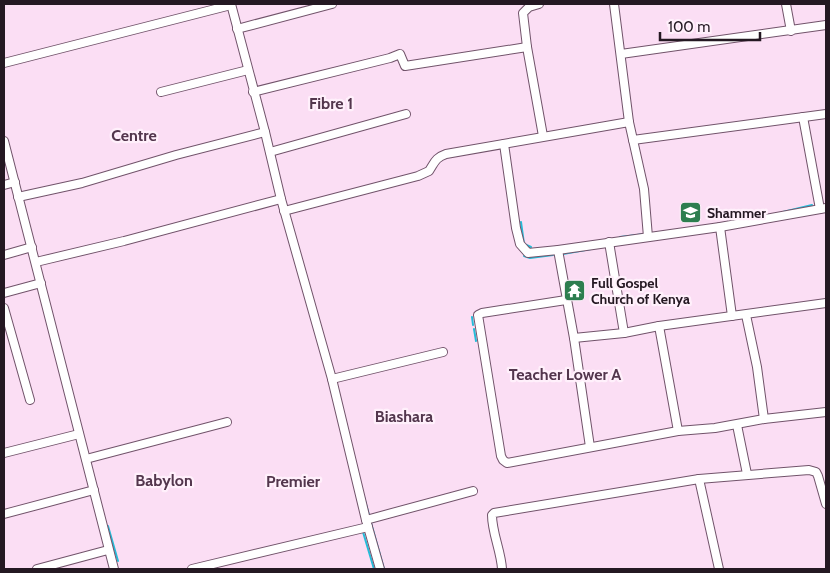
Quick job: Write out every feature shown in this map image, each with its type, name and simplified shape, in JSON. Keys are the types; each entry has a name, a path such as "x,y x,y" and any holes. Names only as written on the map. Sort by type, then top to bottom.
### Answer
{"street":[{"path":"4,63 231,4 284,211 332,379 367,524 380,569"},
{"path":"237,29 332,4"},
{"path":"539,4 528,7 523,12 527,47 543,136"},
{"path":"614,4 630,122 644,189 648,237"},
{"path":"786,4 791,31"},
{"path":"621,54 826,25"},
{"path":"254,92 400,54 405,66 527,47"},
{"path":"162,92 248,70"},
{"path":"270,152 406,114"},
{"path":"634,140 826,114"},
{"path":"504,144 516,228 520,244 528,253 720,227 823,208 803,117"},
{"path":"284,211 418,176 429,171 439,156 446,154 630,122"},
{"path":"18,197 82,183 176,154 265,132"},
{"path":"4,141 114,569"},
{"path":"4,185 15,182"},
{"path":"36,262 124,241 281,199"},
{"path":"720,227 732,316"},
{"path":"609,242 624,333"},
{"path":"4,254 32,247"},
{"path":"558,250 574,338 590,447"},
{"path":"4,293 41,283"},
{"path":"566,300 482,313 478,316 502,460 507,463 678,431 737,425 764,419 826,412"},
{"path":"574,338 624,333 659,326 826,303"},
{"path":"4,308 30,400"},
{"path":"746,315 764,419"},
{"path":"659,326 678,431"},
{"path":"332,379 443,352"},
{"path":"86,459 226,422"},
{"path":"737,425 747,474"},
{"path":"4,453 79,434"},
{"path":"502,569 501,558 491,522 494,513 699,479 747,474 813,471 818,476 826,504"},
{"path":"699,479 719,569"},
{"path":"4,514 94,490"},
{"path":"192,569 367,524 473,491"},
{"path":"38,569 108,550"}],"waterway":[{"path":"783,212 812,205"},
{"path":"521,222 524,244 531,247"},
{"path":"620,237 645,234"},
{"path":"563,259 563,254 591,249"},
{"path":"524,256 530,258 553,255"},
{"path":"472,317 473,325"},
{"path":"474,329 476,341"},
{"path":"364,497 369,515"},
{"path":"371,523 384,569"},
{"path":"108,526 118,561"},
{"path":"363,532 374,569"}],"place":[{"name":"Shammer","path":"691,213"},
{"name":"Full Gospel Church of Kenya","path":"575,291"}],"district":[{"name":"Fibre 1","path":"331,103"},
{"name":"Centre","path":"134,135"},
{"name":"Teacher Lower A","path":"565,374"},
{"name":"Biashara","path":"404,416"},
{"name":"Babylon","path":"164,480"},
{"name":"Premier","path":"293,481"}]}
